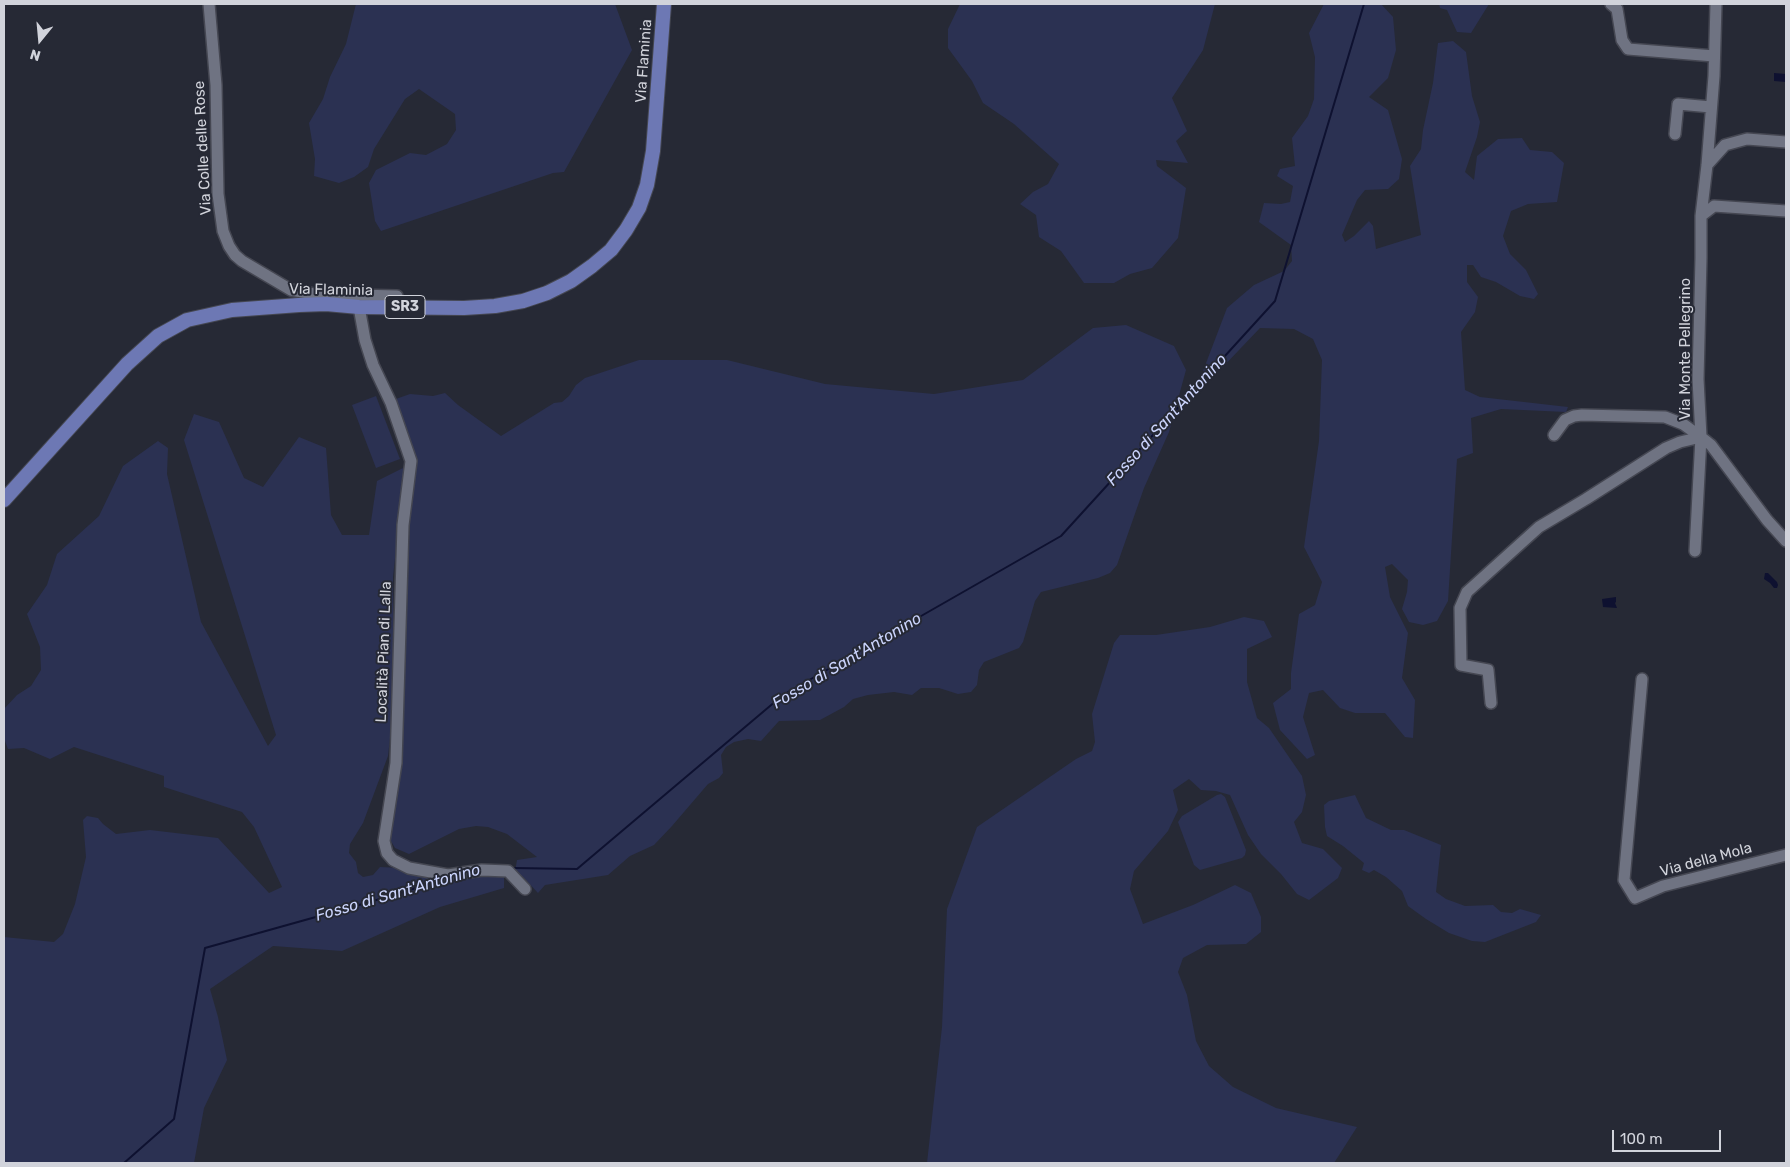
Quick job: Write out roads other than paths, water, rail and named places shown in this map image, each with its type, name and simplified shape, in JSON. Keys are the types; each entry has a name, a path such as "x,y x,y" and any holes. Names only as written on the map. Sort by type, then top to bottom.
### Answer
{"main road":[{"name":"Via Flaminia","path":"4,500 126,364 158,336 180,323 195,317 272,306 326,304 360,307 480,308 523,301 547,293 570,281 592,266 611,250 636,215 645,193 653,151 664,4"}],"street":[{"name":"Via Colle delle Rose","path":"209,4 216,85 218,194 224,236 228,246 235,255 247,264 291,290 314,294 397,296 397,306"},
{"path":"1611,4 1616,9 1622,40 1628,49 1714,56"},
{"name":"Via Monte Pellegrino","path":"1716,4 1707,164 1701,216 1698,379 1701,437 1711,445 1751,499 1786,541"},
{"path":"1675,134 1678,104 1711,107"},
{"path":"1707,164 1725,145 1747,139 1786,142"},
{"path":"1701,216 1714,206 1786,211"},
{"name":"Località Pian di Lalla","path":"360,307 364,340 372,365 391,404 411,461 403,525 396,763 384,841 387,853 393,860 409,868 448,875 482,870 508,871 525,889"},
{"path":"1554,435 1561,424 1568,418 1582,415 1665,417 1683,424 1701,437"},
{"path":"1695,551 1701,437"},
{"path":"1491,703 1488,670 1461,665 1460,608 1467,592 1539,527 1666,448 1676,443 1701,437"},
{"name":"Via della Mola","path":"1642,679 1624,880 1635,898 1663,886 1786,855"}],"waterway":[{"name":"Fosso di Sant'Antonino","path":"513,868 577,869 783,695 1061,536 1275,301 1364,4"},
{"name":"Fosso di Sant'Antonino","path":"124,1163 174,1119 205,948 398,894 442,879"}]}
